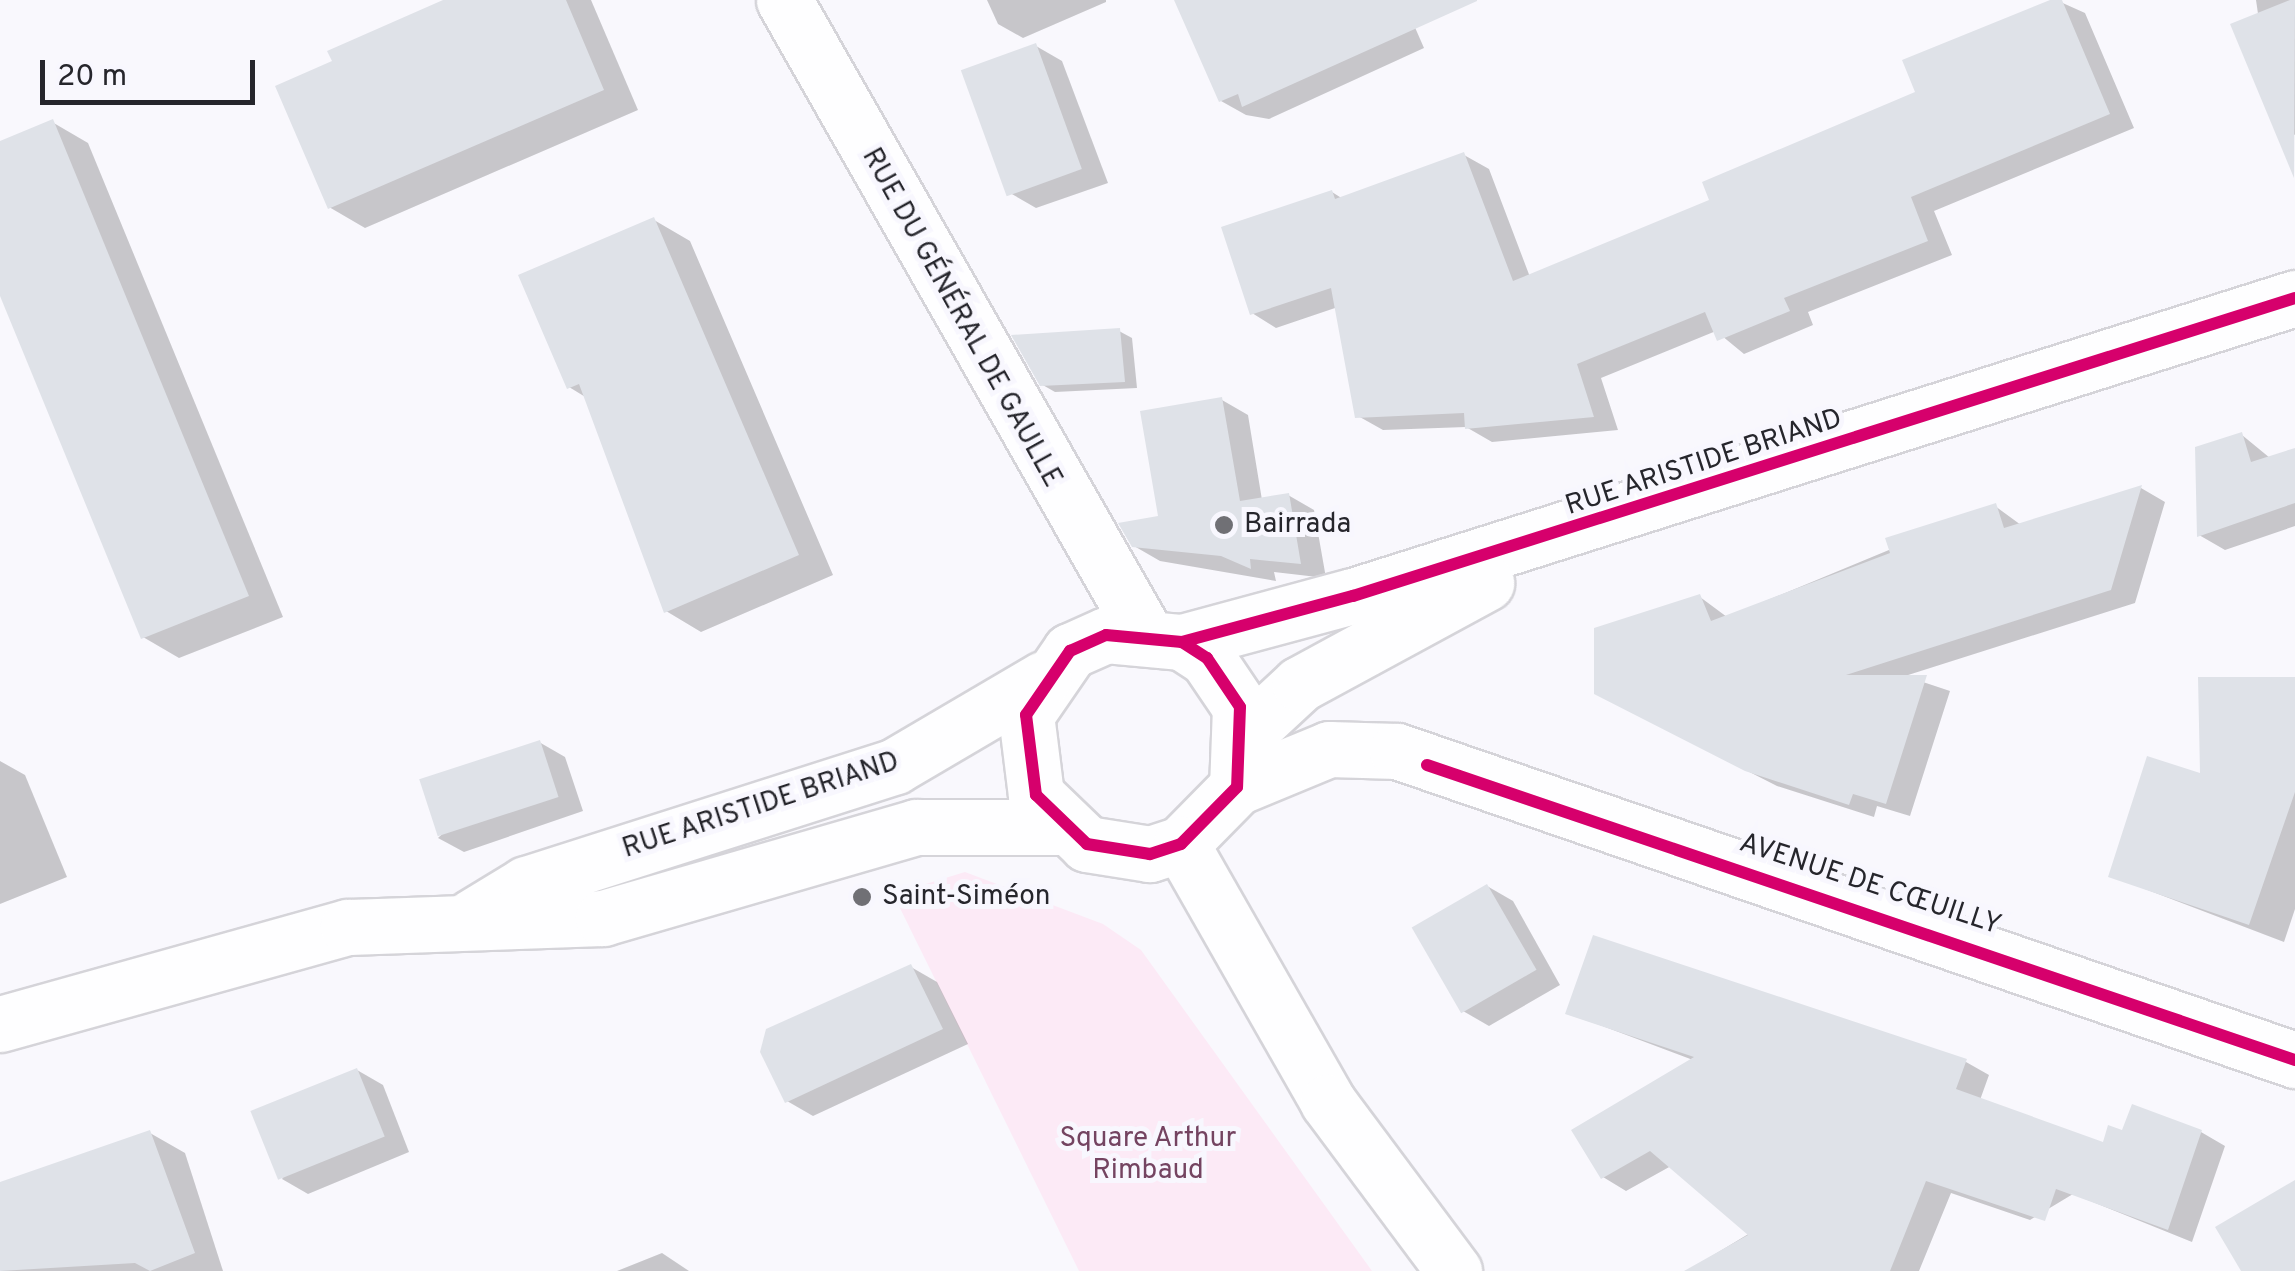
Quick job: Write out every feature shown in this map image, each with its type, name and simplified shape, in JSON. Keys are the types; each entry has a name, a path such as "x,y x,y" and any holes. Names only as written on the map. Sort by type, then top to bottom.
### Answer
{"street":[{"name":"RUE DU GÉNÉRAL DE GAULLE","path":"784,0 1163,637"},
{"name":"RUE ARISTIDE BRIAND","path":"1163,637 1609,522 2295,298"},
{"name":"RUE ARISTIDE BRIAND","path":"1241,761 1300,684 1609,522"},
{"path":"1163,637 1226,681 1241,761 1180,844 1118,854 1060,827 1036,794 1024,756 1026,715 1043,679 1070,651 1163,637"},
{"name":"RUE ARISTIDE BRIAND","path":"472,917 526,884 895,766 1043,679"},
{"name":"AVENUE DE CŒUILLY","path":"1241,761 1329,749 1397,751 2295,1060"},
{"name":"RUE ARISTIDE BRIAND","path":"0,1024 290,939 472,917 545,924 654,909 916,828 1060,827"},
{"path":"1180,844 1328,1102 1454,1271"}],"green space":[{"name":"Square Arthur Rimbaud","path":"965,872 1103,924 1141,950 1372,1271 1079,1271 893,894"}],"building":[{"path":"443,0 566,0 604,90 328,209 275,86 332,61 327,51"},
{"path":"1174,0 1477,1 1242,107 1238,94 1219,102"},
{"path":"2050,0 2062,0 2110,114 1911,197 1928,241 1784,298 1790,311 1717,341 1705,312 1577,364 1594,417 1465,429 1464,413 1355,418 1331,288 1250,315 1221,227 1332,190 1335,199 1464,152 1513,281 1709,200 1702,182 1915,92 1902,60"},
{"path":"2295,0 2294,178 2230,24"},
{"path":"1036,43 1082,169 1007,196 961,70"},
{"path":"53,119 249,596 141,639 0,296 0,141"},
{"path":"654,217 799,555 664,613 579,384 567,389 518,275"},
{"path":"1120,328 1125,382 1040,386 1011,335"},
{"path":"1222,397 1240,501 1289,493 1301,564 1250,559 1251,569 1221,556 1132,547 1118,523 1158,516 1140,411"},
{"path":"2242,432 2251,462 2295,448 2295,503 2197,537 2195,447"},
{"path":"2142,485 2111,590 1846,675 1927,675 1886,804 1853,794 1849,805 1745,771 1594,694 1594,628 1700,594 1711,621 1890,553 1885,538 1996,503 2004,528"},
{"path":"2198,677 2295,677 2295,792 2249,925 2108,877 2147,756 2200,773"},
{"path":"540,740 559,797 438,836 419,779"},
{"path":"1487,884 1536,970 1461,1013 1412,927"},
{"path":"1593,935 1967,1059 1956,1089 2103,1142 2108,1125 2122,1130 2132,1104 2202,1130 2168,1230 2056,1189 2045,1221 1926,1181 1890,1271 1684,1271 1748,1235 1650,1151 1601,1179 1571,1130 1694,1057 1565,1014"},
{"path":"911,964 943,1029 785,1103 760,1052 766,1029"},
{"path":"357,1068 385,1137 278,1180 250,1111"},
{"path":"150,1130 195,1253 150,1271 135,1263 0,1271 0,1182"},
{"path":"2295,1180 2295,1271 2241,1271 2215,1227"}],"cycle path":[{"path":"1182,642 1207,658 1240,707 1237,787 1181,844 1150,854 1087,844 1036,795 1026,715 1070,651 1106,635 1182,642 1353,596 2295,298"},
{"path":"1427,765 2295,1060"}],"place":[{"name":"Bairrada","path":"1224,525"},
{"name":"Saint-Siméon","path":"862,897"}]}
